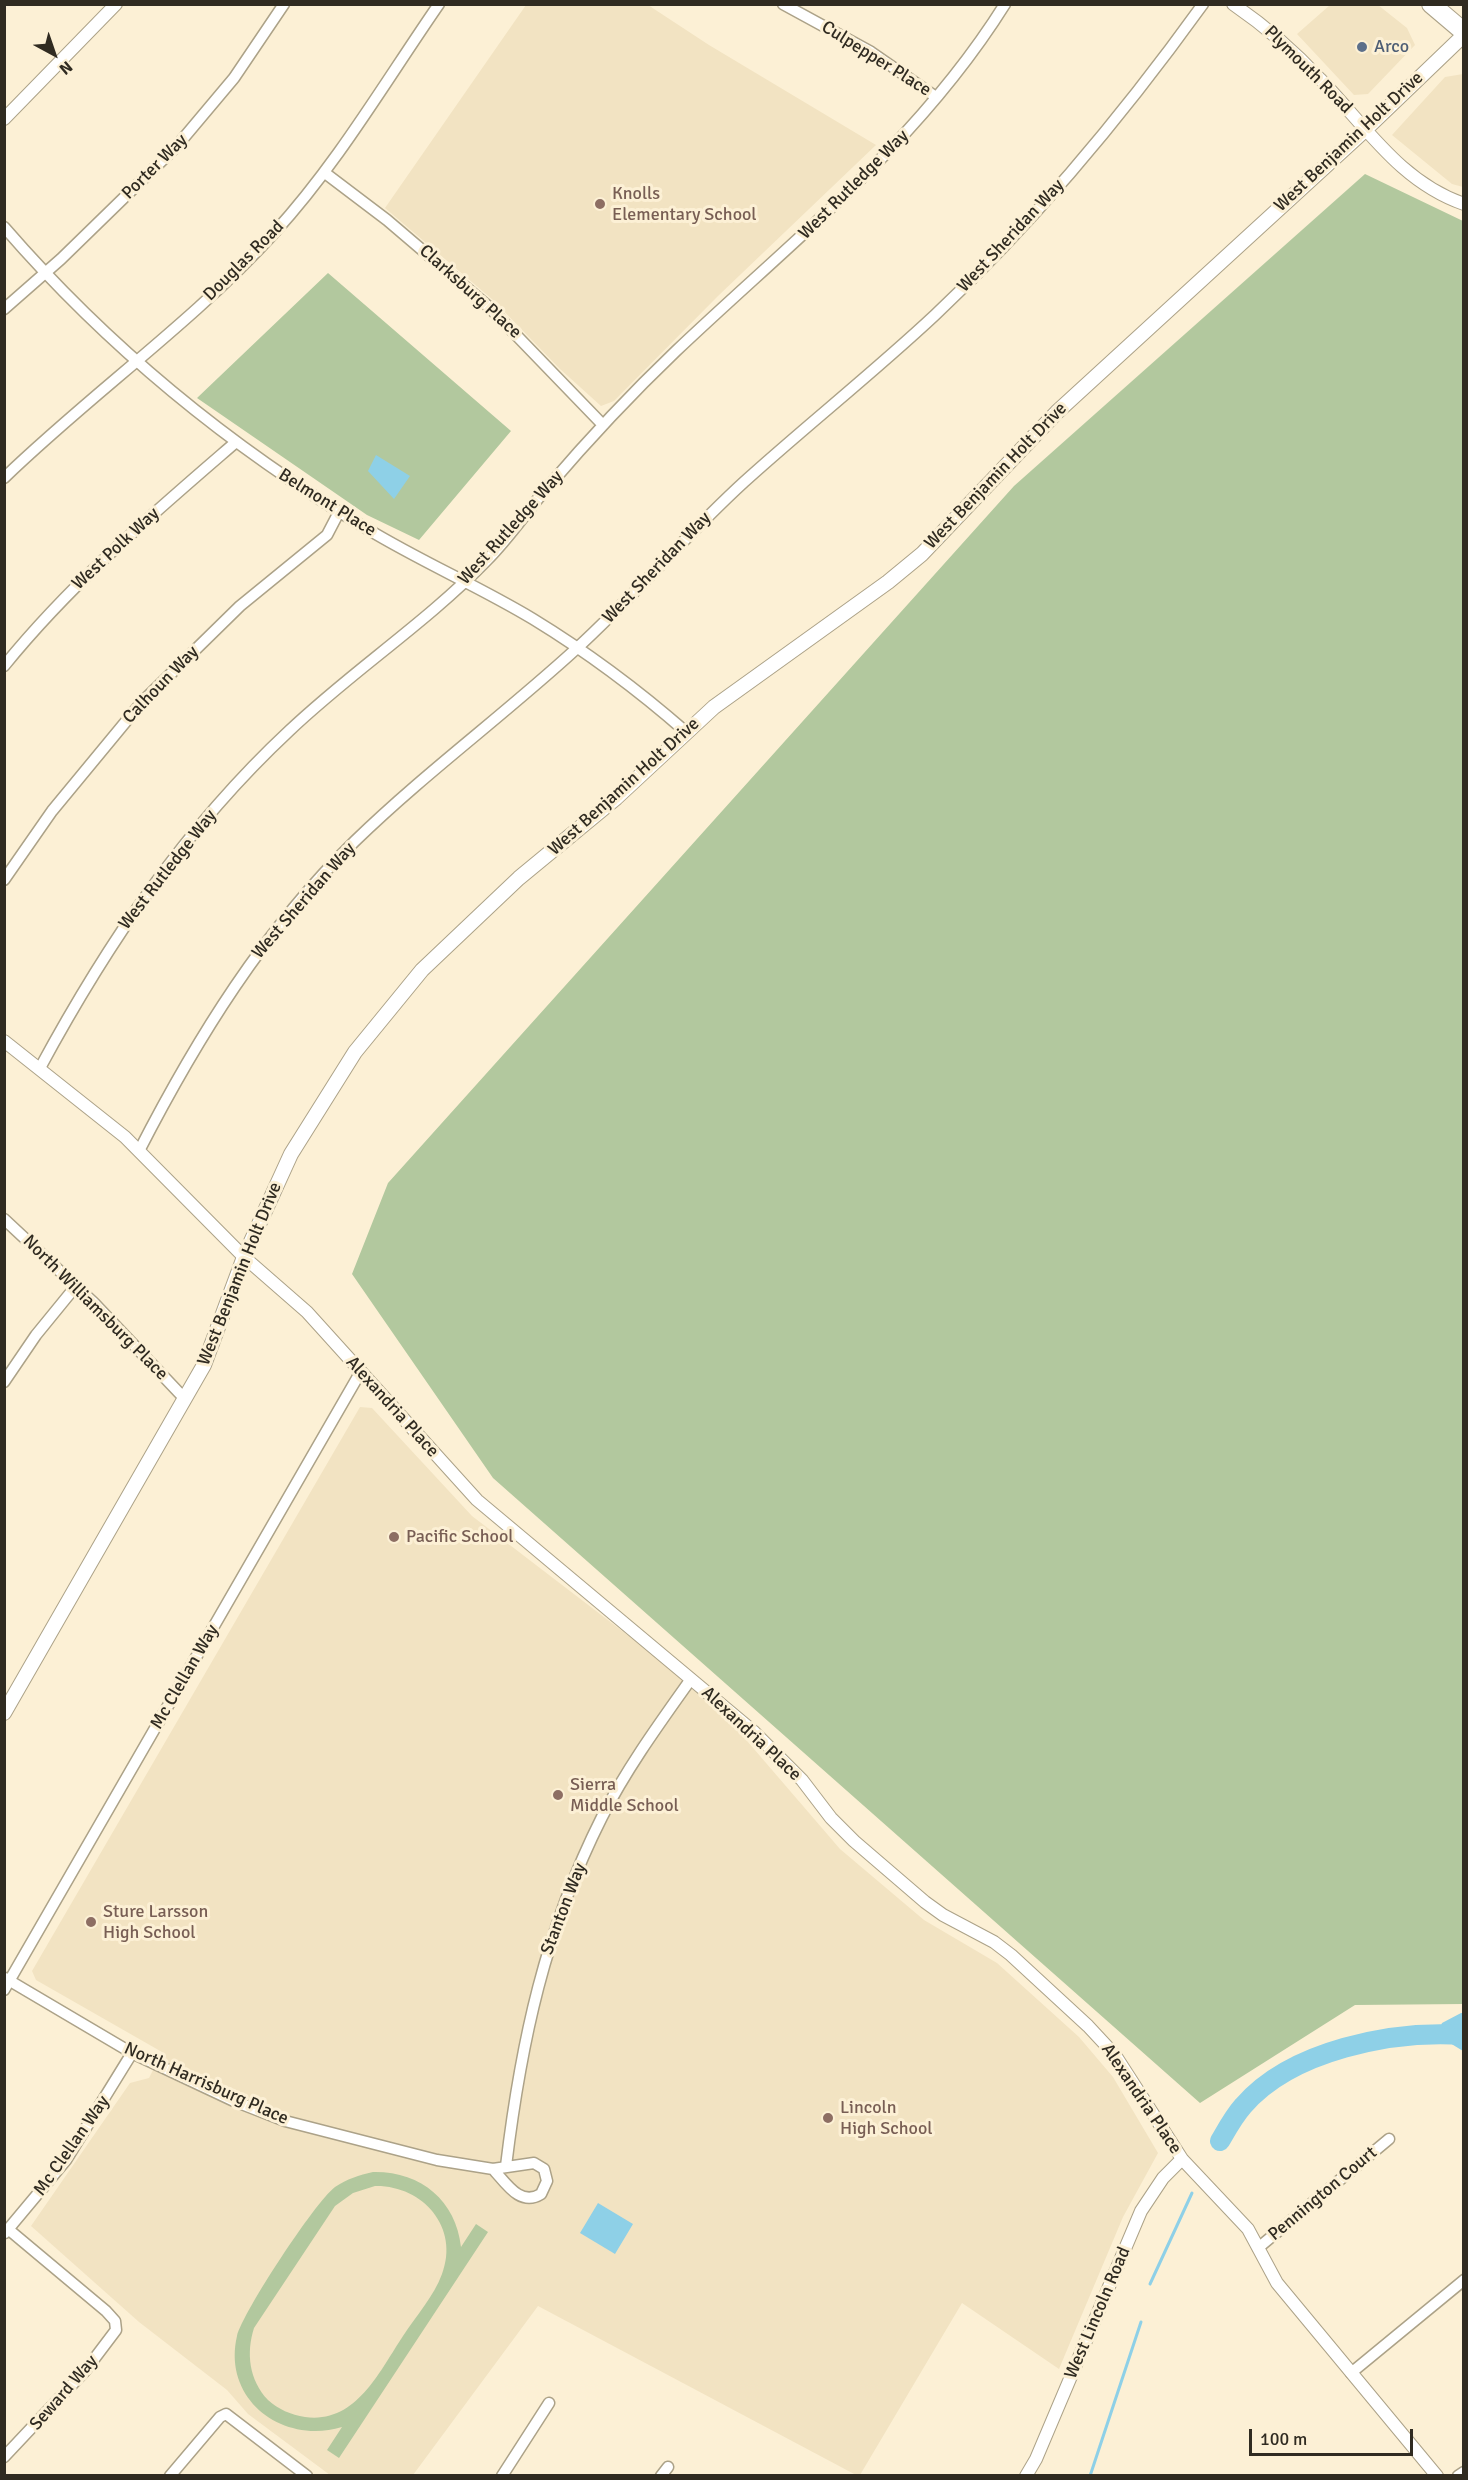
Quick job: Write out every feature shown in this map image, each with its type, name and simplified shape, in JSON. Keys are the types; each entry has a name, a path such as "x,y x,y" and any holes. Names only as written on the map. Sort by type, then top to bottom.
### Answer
{"highway":[{"path":"1431,4 1464,34"}],"main road":[{"name":"West Benjamin Holt Drive","path":"4,1713 212,1347 244,1257 295,1147 355,1052 393,1003 472,920 616,798 714,707 869,596 922,554 1057,412 1365,129 1464,34"}],"street":[{"path":"4,119 116,4"},
{"name":"Porter Way","path":"4,309 46,273 176,147 234,78 284,4"},
{"name":"Douglas Road","path":"4,478 76,411 137,361 236,273 325,173 356,131 439,4"},
{"name":"Culpepper Place","path":"783,4 871,52 936,97"},
{"name":"West Rutledge Way","path":"40,1068 90,977 126,922 207,817 290,730 465,582 489,558 603,425 676,351 845,198 936,97 1005,4"},
{"name":"West Sheridan Way","path":"139,1151 202,1034 234,986 298,903 355,841 405,794 513,706 577,648 729,496 884,362 982,269 1089,152 1203,4"},
{"name":"Plymouth Road","path":"1233,4 1286,45 1414,178 1436,192 1464,204"},
{"name":"Clarksburg Place","path":"325,173 387,220 489,307 603,425"},
{"name":"Belmont Place","path":"4,227 46,273 137,361 236,442 339,512 533,619 626,682 686,732"},
{"name":"West Polk Way","path":"4,666 89,573 144,521 236,442"},
{"name":"Calhoun Way","path":"4,879 52,811 142,702 240,606 327,536 339,512"},
{"name":"Alexandria Place","path":"4,1041 40,1068 139,1151 244,1257 307,1312 477,1500 775,1751 854,1841 943,1915 986,1938 1011,1955 1088,2026 1115,2055 1182,2159 1242,2220 1277,2283 1437,2475"},
{"name":"North Williamsburg Place","path":"4,1219 76,1286 184,1398"},
{"path":"4,1382 36,1335 76,1286"},
{"name":"Mc Clellan Way","path":"6,1983 360,1373"},
{"name":"Stanton Way","path":"506,2166 519,2070 529,2017 544,1959 571,1888 615,1793 691,1679"},
{"name":"North Harrisburg Place","path":"6,1983 132,2053 234,2101 285,2121 436,2160 493,2169 534,2163 540,2166 547,2175 541,2194 531,2198 517,2195 493,2169"},
{"name":"Mc Clellan Way","path":"6,2231 66,2160 98,2112 132,2053"},
{"name":"Pennington Court","path":"1258,2248 1389,2139"},
{"name":"West Lincoln Road","path":"1026,2475 1036,2459 1141,2211 1163,2178 1182,2159"},
{"name":"Seward Way","path":"4,2457 85,2371 112,2336 116,2325 106,2311 6,2231"},
{"path":"1351,2373 1464,2280"},
{"path":"502,2475 549,2403"},
{"path":"170,2475 223,2415 230,2416 307,2475"},
{"path":"1458,2475 1464,2472"}],"shaded area":[{"name":"Knolls Elementary School","path":"526,5 648,5 709,45 876,145 718,296 614,401 601,406 560,369 493,300 385,208"},
{"path":"1330,5 1378,5 1407,28 1415,45 1368,94 1354,95 1297,34"},
{"path":"1464,74 1463,187 1452,184 1392,135 1445,77"},
{"name":"Lincoln High School","path":"360,1407 372,1408 472,1516 711,1699 840,1849 924,1920 997,1963 1079,2037 1113,2077 1158,2153 1123,2217 1059,2369 962,2303 860,2475 856,2475 538,2306 413,2475 330,2475 248,2414 227,2390 139,2322 31,2226 130,2083 149,2078 162,2052 36,1980 32,1971"}],"green space":[{"path":"1365,174 1463,221 1463,2004 1355,2005 1200,2103 493,1478 352,1274 388,1183 1014,486"},
{"path":"328,273 511,431 419,540 367,515 197,398"},
{"path":"373,2172 406,2177 433,2192 452,2215 461,2247 476,2224 488,2232 339,2458 327,2450 342,2427 320,2431 299,2429 279,2423 262,2412 248,2398 239,2380 235,2359 237,2336 265,2282 325,2197 340,2184","holes":["375,2186 392,2188 422,2201 441,2225 446,2240 446,2257 439,2282 375,2379 352,2404 323,2417 305,2417 285,2411 268,2400 253,2375 250,2347 254,2328 335,2206 353,2193"]}],"water":[{"path":"376,455 410,476 394,499 368,471"},
{"path":"1463,2013 1463,2051 1445,2040 1439,2030 1442,2023"},
{"path":"598,2203 633,2224 615,2254 580,2233"}],"waterway":[{"path":"1220,2141 1243,2106 1263,2087 1315,2058 1345,2048 1406,2036 1464,2035"},
{"path":"1150,2284 1192,2193"},
{"path":"1090,2476 1141,2322"}],"place":[{"name":"Arco","path":"1362,47"},
{"name":"Knolls Elementary School","path":"600,204"},
{"name":"Pacific School","path":"394,1537"},
{"name":"Sierra Middle School","path":"558,1795"},
{"name":"Sture Larsson High School","path":"91,1922"},
{"name":"Lincoln High School","path":"828,2118"}]}
